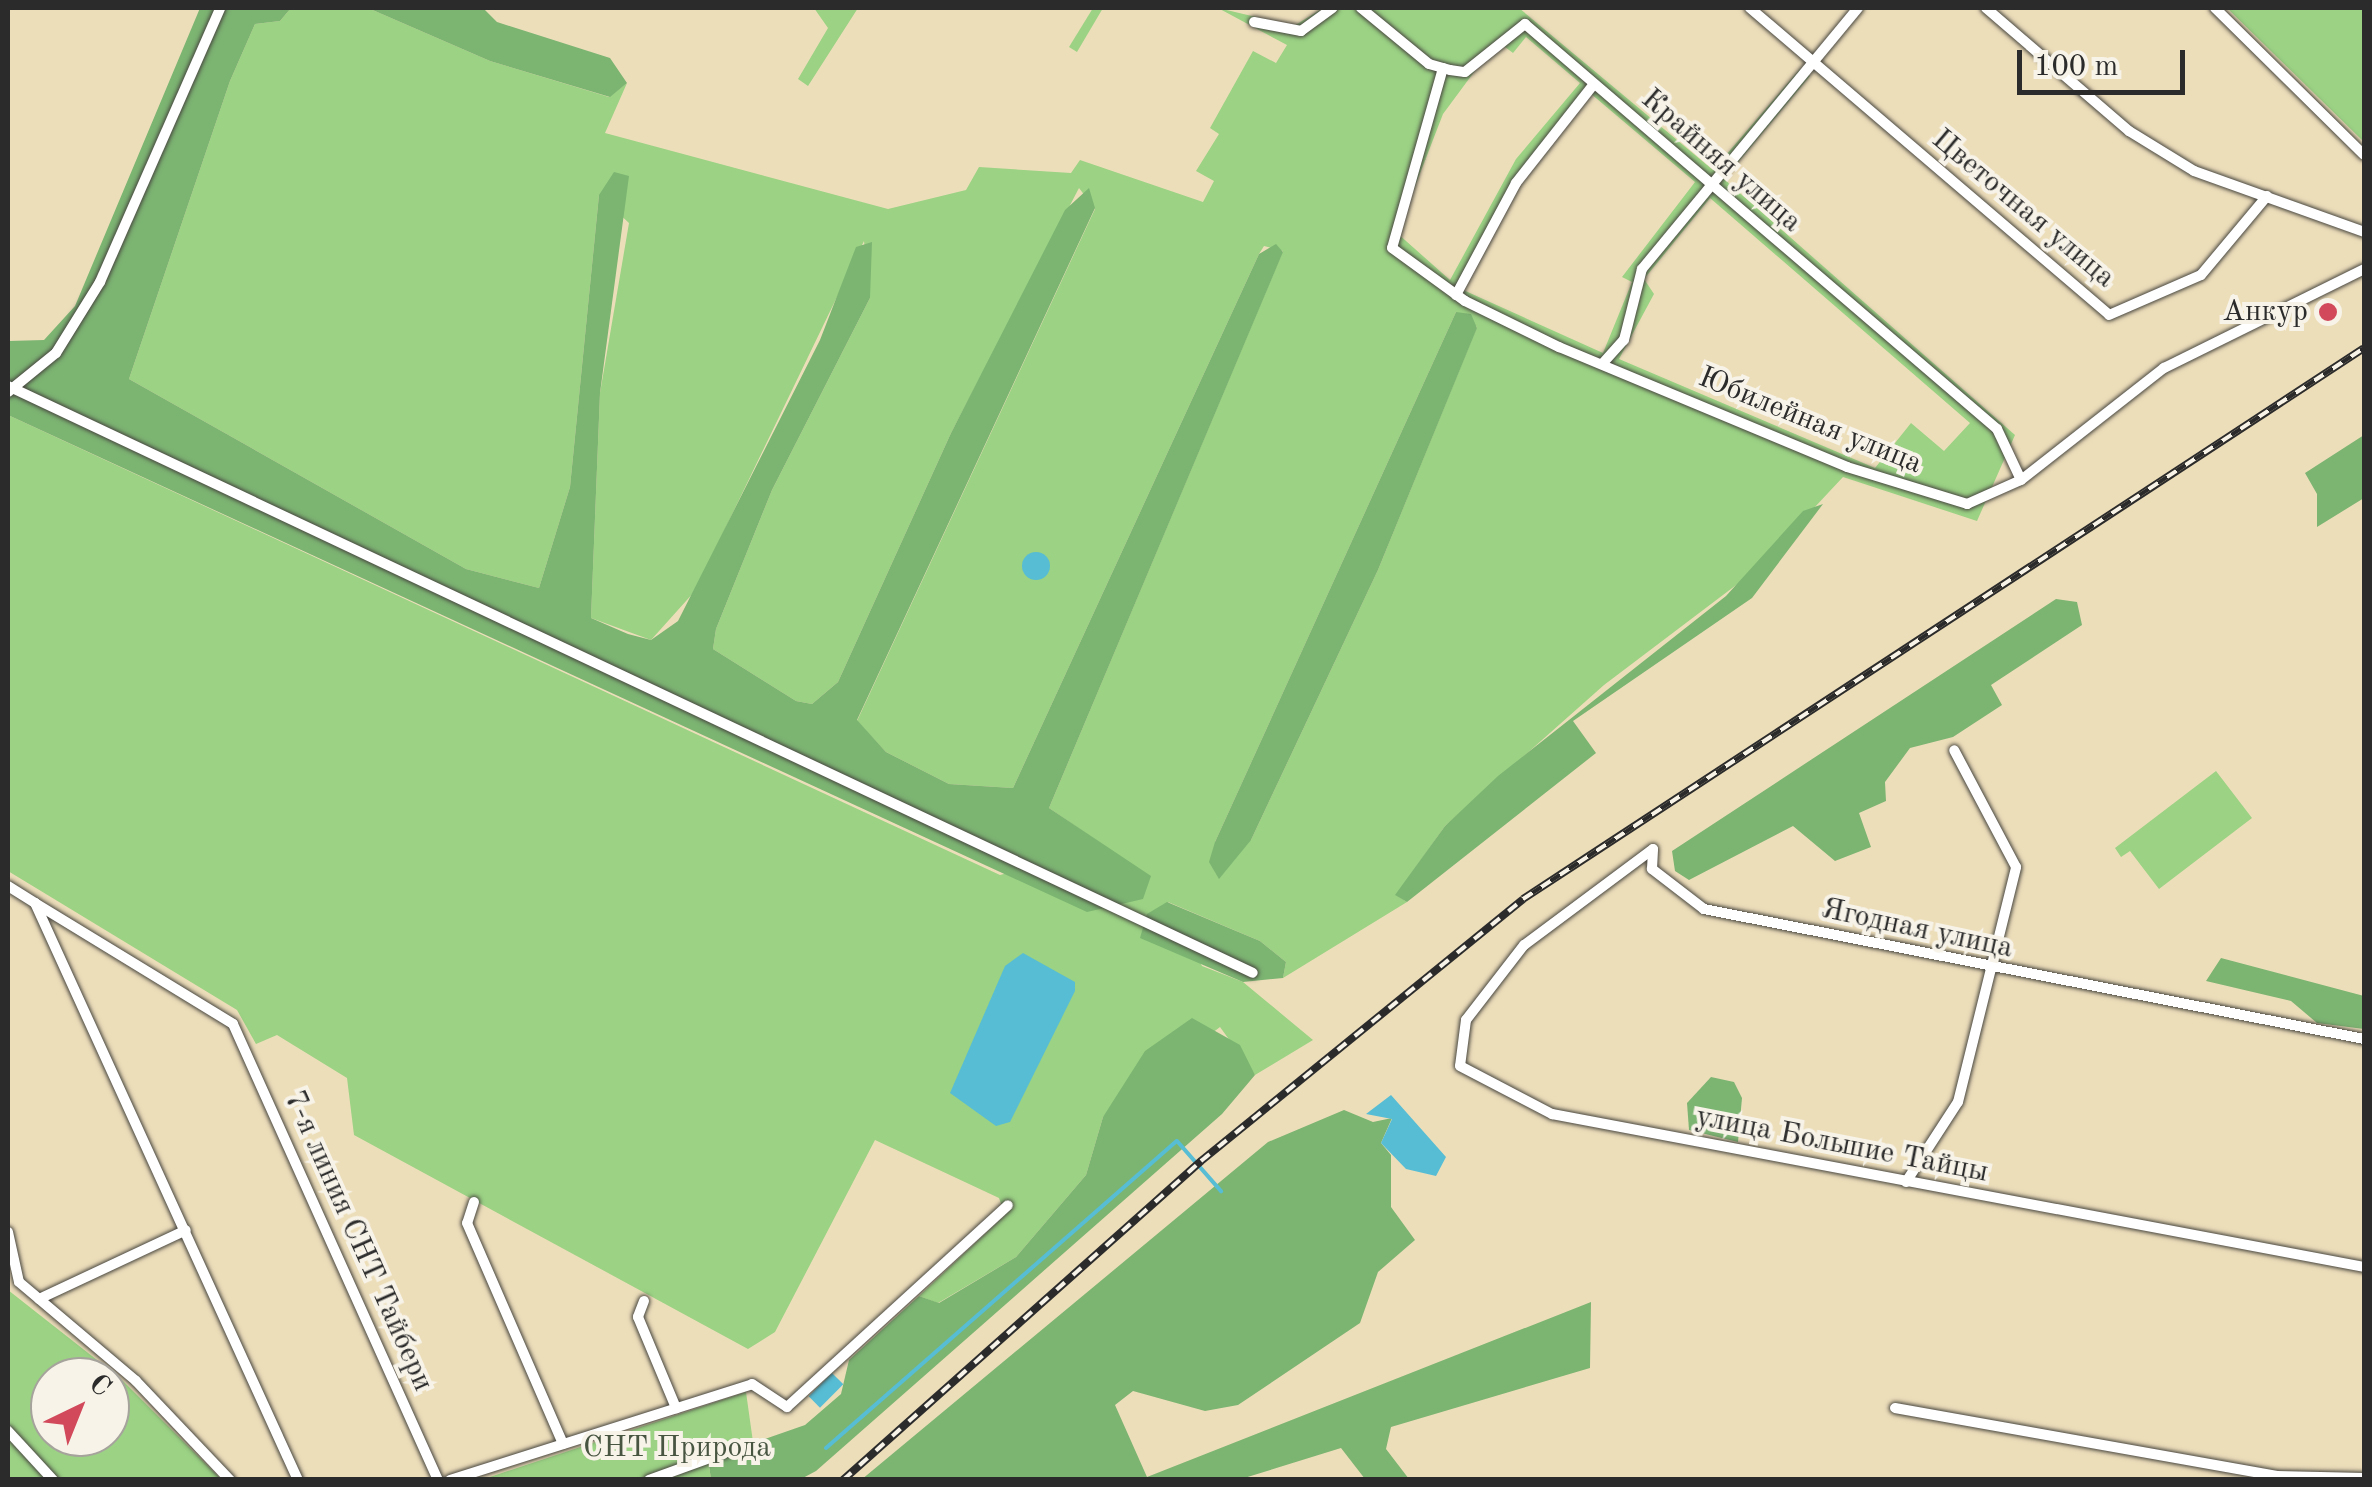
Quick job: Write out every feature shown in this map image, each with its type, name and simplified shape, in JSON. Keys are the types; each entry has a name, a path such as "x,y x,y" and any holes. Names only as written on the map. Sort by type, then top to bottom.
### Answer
{"street":[{"path":"220,8 100,282 56,353 9,389 1253,973"},
{"path":"1254,22 1301,31 1333,8"},
{"path":"1361,8 1443,68"},
{"name":"Цветочная улица","path":"1750,8 2110,316 2200,275 2267,196"},
{"path":"1603,363 1624,340 1642,270 1708,184 1858,8"},
{"path":"1986,8 2129,131 2194,171 2364,232"},
{"path":"2215,8 2364,155"},
{"name":"Крайняя улица","path":"1443,68 1466,72 1526,24 1996,429 2020,480"},
{"name":"Юбилейная улица","path":"1443,68 1392,248 1456,295 1603,363 1916,492 1967,504 2020,480 2164,368 2364,269"},
{"path":"1456,295 1516,182 1594,84"},
{"path":"1906,1182 1958,1102 2016,867 1954,750"},
{"name":"Ягодная улица","path":"1524,945 1653,849 1652,869 1704,909 1988,969 2364,1039"},
{"path":"8,886 36,903 298,1480"},
{"name":"7-я линия СНТ Тайбери","path":"36,903 233,1024 438,1480"},
{"name":"улица Большие Тайцы","path":"1524,945 1466,1020 1460,1066 1552,1114 2364,1266"},
{"path":"474,1202 466,1223 563,1444"},
{"path":"450,1480 752,1384 787,1407 1008,1205"},
{"path":"39,1300 186,1230"},
{"path":"8,1232 19,1282"},
{"path":"8,1272 230,1480"},
{"path":"644,1302 638,1317 676,1408"},
{"path":"1895,1408 2277,1476 2364,1478"},
{"path":"8,1431 54,1480"},
{"path":"650,1480 732,1450"}],"green space":[{"path":"200,8 291,8 280,21 255,24 230,81 129,379 466,569 539,588 570,487 599,195 614,172 629,176 600,393 591,618 628,634 651,640 678,621 820,340 856,247 872,242 870,298 772,490 716,629 713,649 796,701 812,704 838,682 951,433 1065,210 1089,188 1095,208 857,720 886,752 949,784 1013,788 1259,254 1276,244 1283,252 1049,808 1151,876 1143,899 1087,912 8,415 8,341 44,340 75,306"},
{"path":"291,8 368,8 490,61 609,97 627,83 605,133 888,209 966,190 979,167 1071,173 1080,160 1203,202 1214,181 1196,171 1219,134 1210,128 1253,51 1276,63 1287,45 1218,8 1294,26 1323,8 1519,8 1713,170 1800,69 1810,76 1724,179 2015,435 1977,521 1843,477 1756,570 1604,685 1445,826 1396,895 1407,902 1283,978 1286,962 1260,941 1168,902 1202,966 1243,982 1313,1040 1255,1075 1220,1027 1103,1117 1086,1175 1016,1257 938,1303 919,1296 1005,1215 999,1198 875,1140 775,1332 748,1349 354,1135 347,1078 277,1035 256,1044 237,1010 8,871 8,415 1000,875 1106,847 1049,808 1283,251 1264,246 1259,254 1013,788 949,784 886,752 857,721 1095,209 1079,188 951,433 838,682 812,704 796,701 713,649 716,629 772,490 870,298 864,241 695,591 651,640 591,618 600,393 629,223 599,195 570,487 539,588 466,569 129,379 230,81 255,24 280,21","holes":["1526,37 1580,83 1516,159 1450,280 1397,233 1443,114 1497,41 1513,53","1590,93 1695,182 1622,277 1632,282 1603,353 1461,289 1527,165","1710,198 1970,423 1944,451 1911,423 1875,468 1619,359 1654,294 1644,279","1456,312 1477,327 1378,570 1251,840 1215,842"]},
{"path":"368,8 483,8 497,22 610,58 627,83 610,97 490,61"},
{"path":"814,8 858,8 808,86 798,79 828,28"},
{"path":"1093,8 1103,8 1077,52 1069,47"},
{"path":"2227,8 2364,9 2364,142"},
{"path":"1456,312 1471,314 1477,328 1378,570 1251,840 1219,879 1209,862 1215,842"},
{"path":"2364,435 2364,498 2317,527 2317,494 2305,473"},
{"path":"1823,504 1752,598 1573,721 1596,753 1407,902 1395,895 1445,826 1498,776 1726,596 1803,511"},
{"path":"2056,599 2077,602 2082,625 1991,685 2002,705 1953,737 1910,748 1885,782 1886,801 1859,813 1871,847 1835,861 1793,826 1689,880 1675,871 1672,851"},
{"path":"2216,771 2252,818 2159,889 2130,851 2121,857 2115,848"},
{"path":"1167,902 1260,941 1286,962 1283,978 1243,982 1140,938 1147,914"},
{"path":"2221,958 2364,996 2364,1029 2317,1023 2291,1001 2206,981"},
{"path":"1192,1018 1240,1045 1255,1075 1222,1114 816,1471 801,1479 711,1479 708,1459 805,1425 841,1394 849,1360 919,1296 939,1303 1016,1257 1086,1175 1103,1117 1145,1051"},
{"path":"1711,1077 1734,1082 1742,1098 1738,1142 1689,1130 1687,1103"},
{"path":"1344,1110 1373,1122 1392,1118 1381,1143 1391,1155 1391,1207 1415,1240 1378,1272 1360,1323 1238,1405 1205,1411 1133,1391 1115,1405 1147,1477 1591,1302 1590,1368 1391,1427 1386,1449 1409,1479 1365,1479 1341,1448 1241,1479 861,1480 1268,1142"},
{"path":"8,1290 93,1357 30,1357 30,1457 130,1457 130,1388 221,1479 8,1479"},
{"name":"СНТ Природа","path":"746,1392 753,1442 708,1459 711,1479 481,1480"}],"water":[{"path":"1036,552 1046,556 1050,566 1046,576 1036,580 1026,576 1022,566 1026,556"},
{"path":"1023,953 1075,982 1075,991 1010,1122 996,1126 950,1093 1005,966"},
{"path":"1391,1095 1446,1157 1436,1176 1406,1169 1381,1143 1392,1119 1366,1114"},
{"path":"832,1373 843,1384 820,1408 809,1396"}],"waterway":[{"path":"826,1448 1177,1141 1221,1191"}],"railway":[{"path":"843,1480 1201,1161 1523,899 2364,348"}],"place":[{"name":"Анкур","path":"2328,312"}]}
